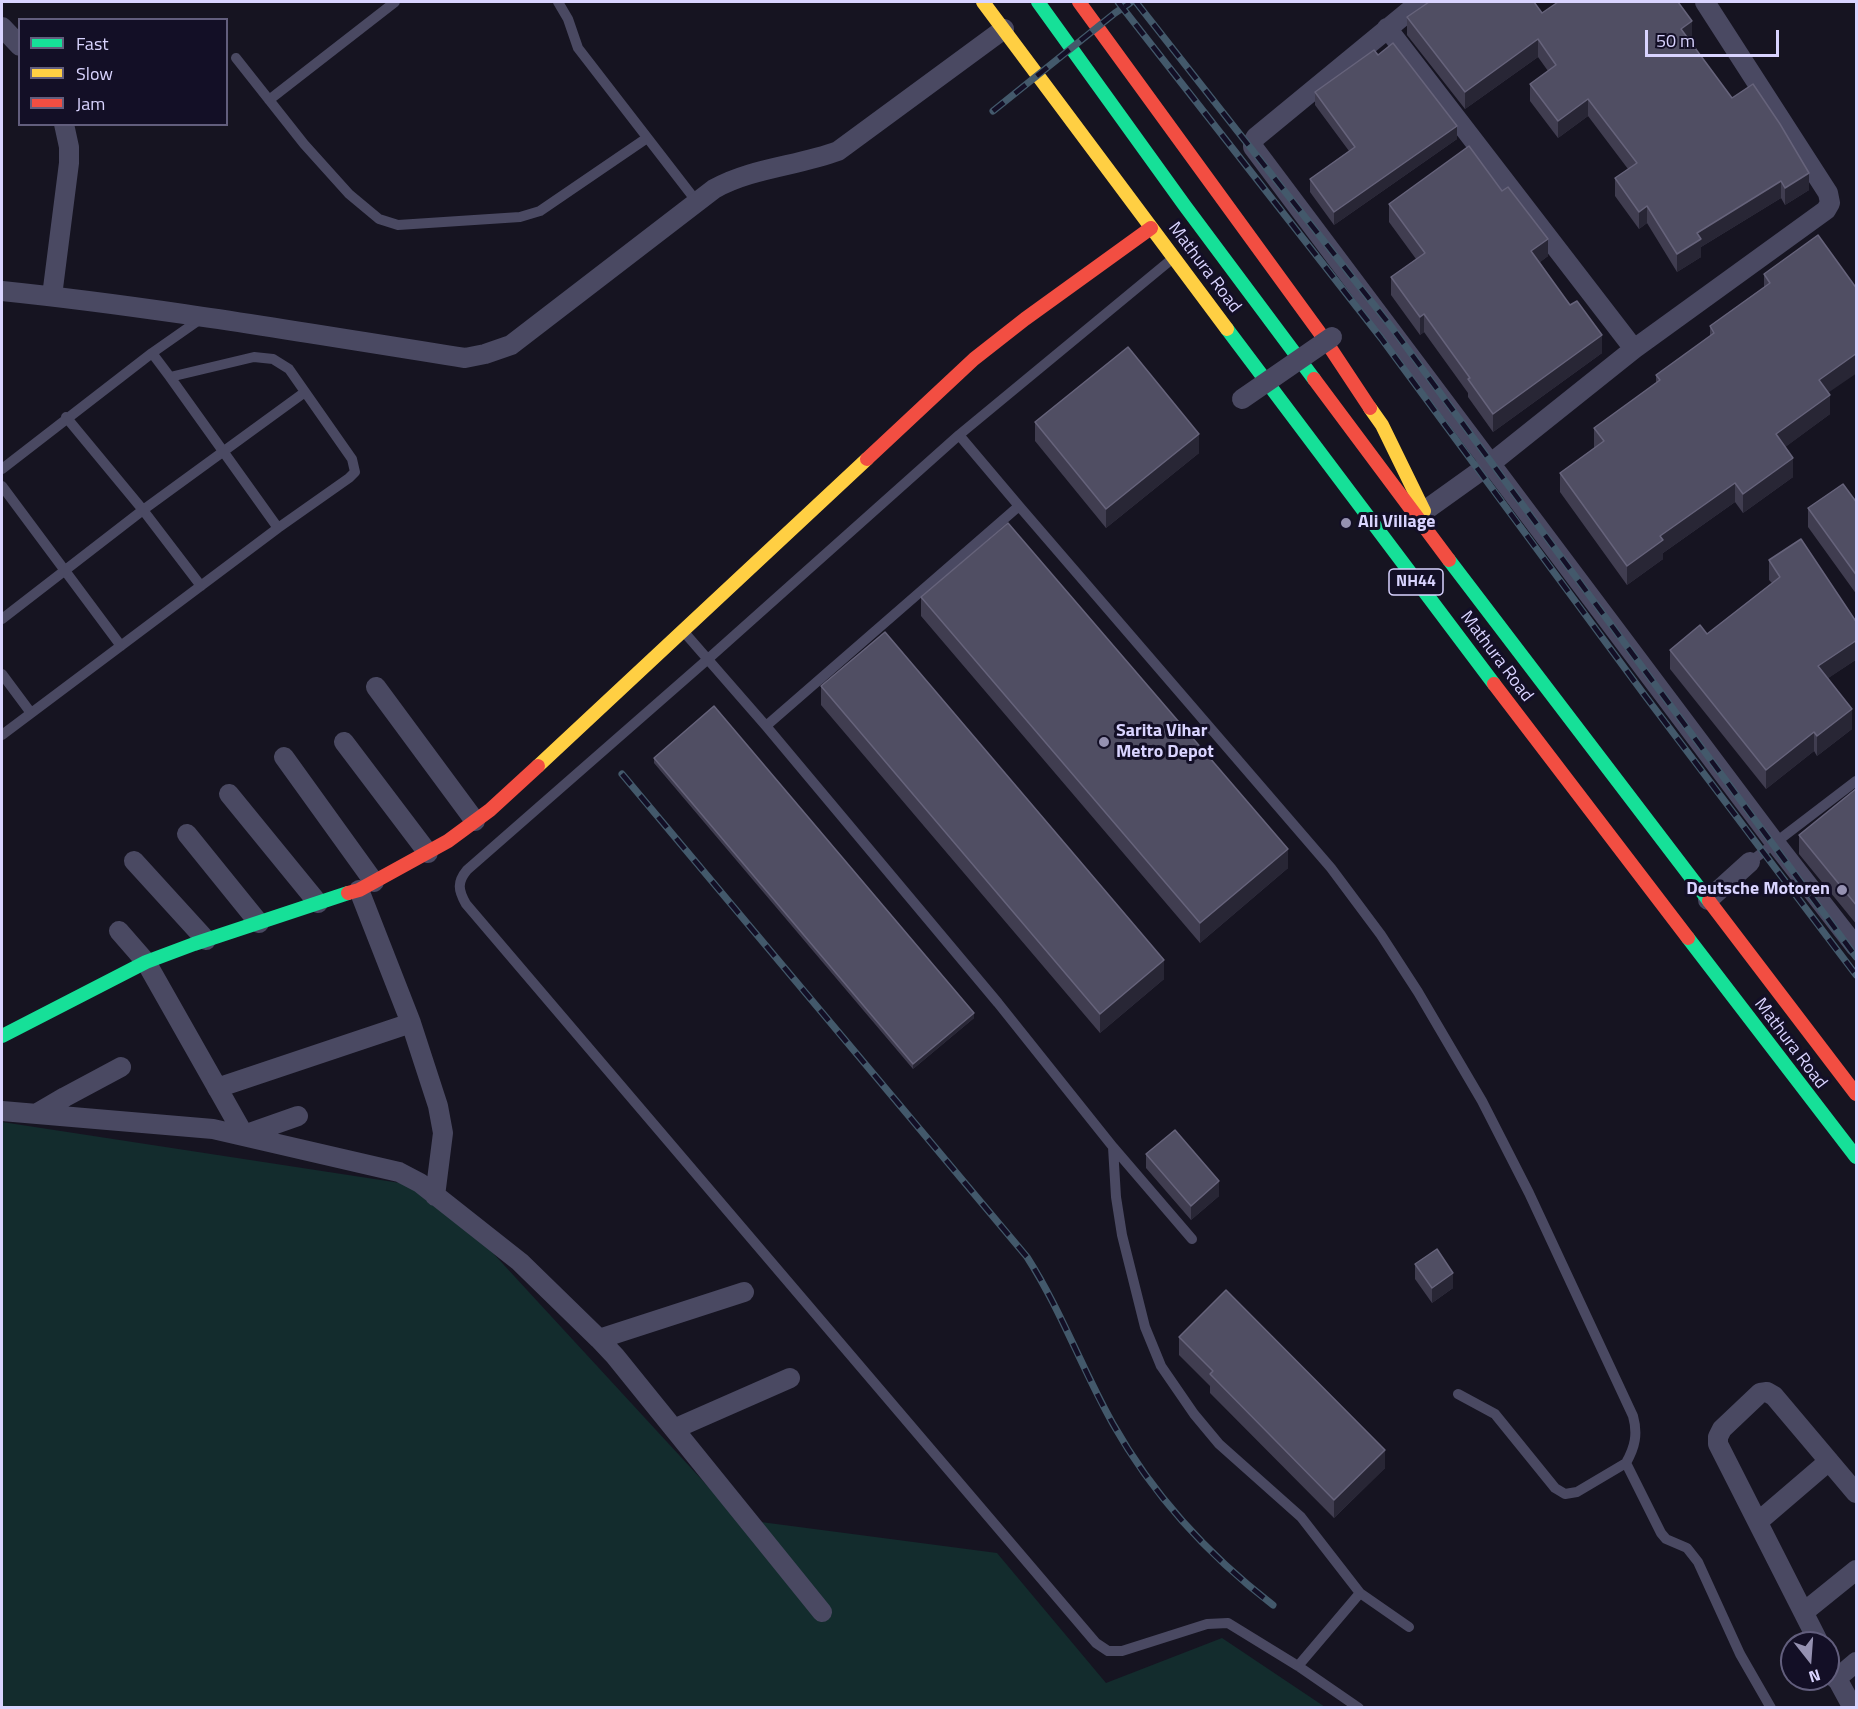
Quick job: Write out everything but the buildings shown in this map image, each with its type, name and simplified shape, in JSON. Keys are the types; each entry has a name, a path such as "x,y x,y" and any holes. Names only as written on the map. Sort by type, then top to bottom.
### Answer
{"main road":[{"name":"Mathura Road","path":"983,2 1402,563 1829,1124 1857,1157"},
{"name":"Mathura Road","path":"1038,2 1185,207 1420,514 1446,557 1857,1094"},
{"path":"1079,2 1325,340 1382,425 1420,514"},
{"path":"2,1035 146,962 366,886 428,853 475,821 531,773 684,632 974,358 1152,228"}],"street":[{"path":"1420,2 1256,137 1252,142 1253,147 1776,844 1857,947"},
{"path":"1420,514 1490,464 1634,349 1826,210 1830,203 1828,193 1705,2"},
{"path":"2,27 18,44"},
{"path":"1387,28 1634,349"},
{"path":"2,291 52,296 465,358 485,354 512,345 714,189 735,179 821,157 838,150 1004,29"},
{"path":"52,296 69,163 69,147 64,126"},
{"path":"1242,399 1332,338"},
{"path":"376,687 475,821"},
{"path":"344,741 428,853"},
{"path":"284,757 366,886 438,1106 443,1133 435,1196"},
{"path":"229,794 318,903"},
{"path":"187,834 259,922"},
{"path":"134,861 206,940"},
{"path":"1708,900 1750,862"},
{"path":"119,930 146,962 244,1135"},
{"path":"217,1088 411,1023"},
{"path":"36,1114 121,1067"},
{"path":"2,1111 213,1129 399,1172 420,1183 520,1262 599,1339 822,1612"},
{"path":"244,1135 298,1116"},
{"path":"599,1339 744,1292"},
{"path":"674,1429 790,1378"},
{"path":"1813,1631 1718,1444 1718,1437 1722,1430 1760,1393 1767,1392 1774,1395 1857,1493"},
{"path":"1759,1521 1829,1461"},
{"path":"1804,1612 1857,1570"},
{"path":"1840,1667 1857,1662"},
{"path":"1840,1684 1853,1707"}],"lane":[{"path":"269,100 395,2"},
{"path":"558,2 568,19 578,48 697,202"},
{"path":"237,58 304,144 349,194 379,219 398,225 530,215 540,211 647,138"},
{"path":"1174,257 959,435 708,660 466,870 460,878 459,886 466,904 1096,1643 1108,1651 1122,1651 1207,1624 1228,1623 1359,1707"},
{"path":"2,469 66,417 202,318"},
{"path":"152,353 278,528"},
{"path":"2,735 278,528 349,478 355,471 352,459 289,369 273,359 254,357 170,377"},
{"path":"2,619 143,510 305,392"},
{"path":"66,417 143,510 201,586"},
{"path":"959,435 1331,868 1381,935 1418,992 1482,1101 1524,1182 1633,1416 1635,1443 1626,1463 1577,1492 1565,1494 1555,1488 1495,1414 1458,1394"},
{"path":"2,486 121,646"},
{"path":"766,726 1019,506"},
{"path":"684,632 766,726 998,1003 1113,1147 1192,1239"},
{"path":"2,674 31,713"},
{"path":"1750,862 1857,781"},
{"path":"1113,1147 1116,1197 1122,1235 1145,1327 1161,1366 1194,1414 1219,1444 1301,1517 1360,1593 1409,1627"},
{"path":"1626,1463 1661,1533 1666,1539 1687,1548 1698,1562 1740,1654 1771,1707"},
{"path":"1298,1666 1360,1593"}],"green space":[{"path":"2,1122 433,1188 738,1519 997,1553 1106,1683 1222,1638 1325,1707 2,1707"}],"railway":[{"path":"1118,2 1381,338 1646,697 1856,975"},
{"path":"1136,2 1393,329 1856,957"},
{"path":"993,111 1130,3"},
{"path":"622,774 1027,1257 1113,1424 1146,1475 1204,1544 1226,1566 1273,1605"}],"traffic: fast":[{"path":"1038,2 1185,206 1314,379"},
{"path":"1227,329 1494,684"},
{"path":"1449,560 1709,901"},
{"path":"2,1036 146,962 348,893"},
{"path":"1688,938 1856,1157"}],"traffic: slow":[{"path":"983,2 1227,329"},
{"path":"1370,408 1382,425 1424,511"},
{"path":"538,766 867,459"}],"traffic: jam":[{"path":"1079,2 1325,340 1370,408"},
{"path":"867,459 974,359 1025,319 1151,228"},
{"path":"1314,379 1449,560"},
{"path":"1494,684 1688,938"},
{"path":"348,893 359,890 448,841 490,810 538,766"},
{"path":"1709,901 1856,1094"}],"place":[{"name":"Ali Village","path":"1346,523"},
{"name":"Sarita Vihar Metro Depot","path":"1104,742"},
{"name":"Deutsche Motoren","path":"1842,890"}]}
